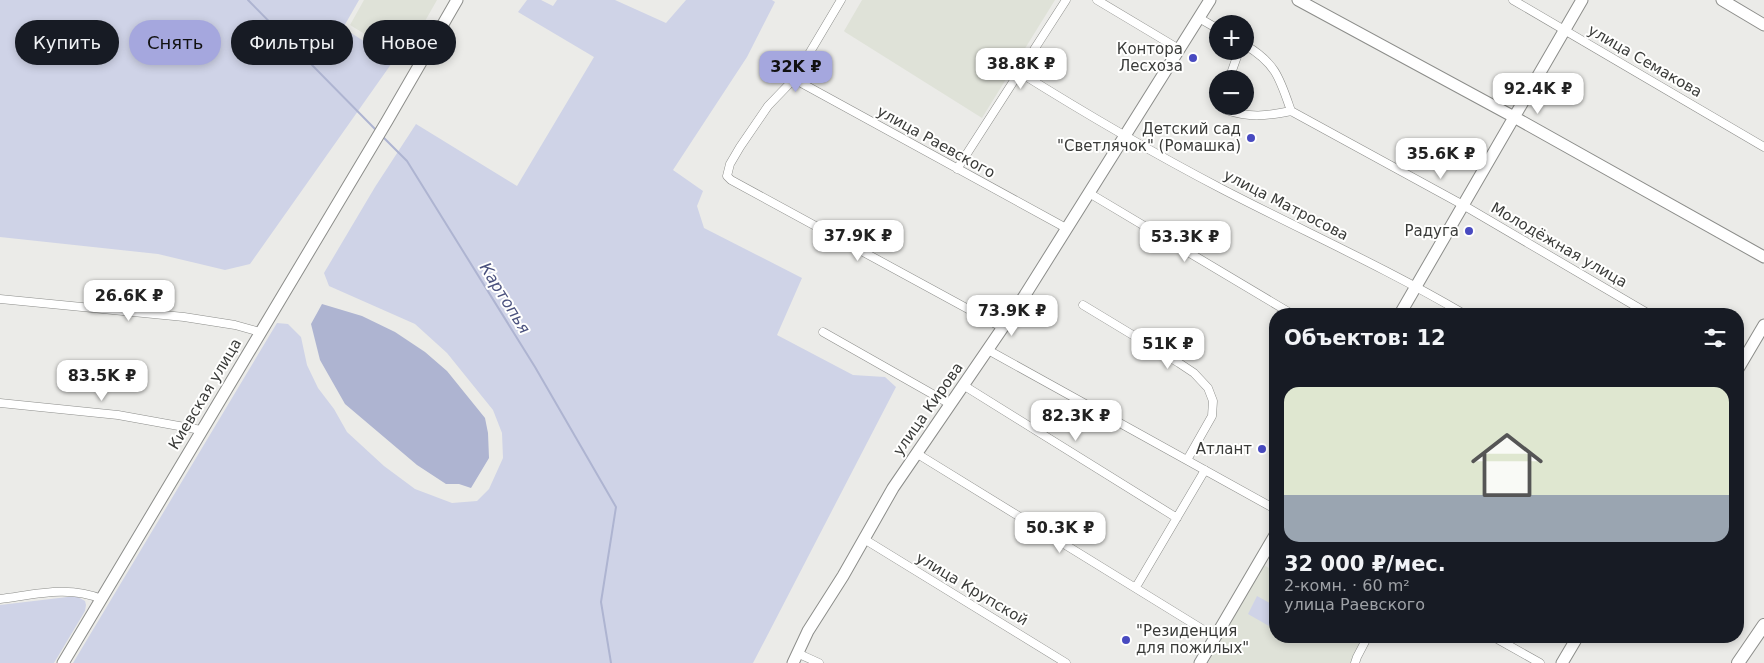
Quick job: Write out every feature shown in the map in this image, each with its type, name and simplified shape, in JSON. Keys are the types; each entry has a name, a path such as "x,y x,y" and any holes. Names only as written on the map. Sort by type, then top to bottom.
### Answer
{"main road":[{"path":"1738,663 1764,625"}],"street":[{"name":"Киевская улица","path":"63,663 375,142 457,0"},
{"path":"841,0 794,79 768,106 754,126 730,164 727,176 1003,328"},
{"path":"957,169 1066,0"},
{"path":"1097,0 1179,49"},
{"name":"улица Кирова","path":"794,658 880,509 916,452 1003,328 1210,0"},
{"path":"1298,0 1514,117 1764,257"},
{"name":"улица Семакова","path":"1513,0 1764,147"},
{"path":"1403,308 1582,0"},
{"path":"1722,0 1764,25"},
{"path":"1199,18 1209,24"},
{"path":"1243,115 1266,116 1291,111 1281,82 1272,66 1254,51"},
{"name":"улица Матросова","path":"1019,72 1125,136 1223,190 1416,286 1454,308"},
{"name":"улица Раевского","path":"794,79 1066,228"},
{"name":"Молодёжная улица","path":"1291,111 1463,205 1639,308"},
{"path":"1089,193 1282,308"},
{"path":"0,299 184,317 235,325 260,332"},
{"path":"1083,305 1194,373 1208,388 1213,401 1212,416 1187,460"},
{"path":"1744,357 1764,325"},
{"path":"823,332 950,404"},
{"path":"988,350 1269,506"},
{"path":"963,385 1177,518"},
{"path":"0,403 118,415 201,430"},
{"path":"916,452 1215,637"},
{"path":"1136,587 1205,470"},
{"name":"улица Крупской","path":"864,539 1066,663"},
{"path":"1200,663 1269,545"},
{"path":"0,600 70,591 90,594 101,599"},
{"path":"1356,663 1356,657 1364,643"},
{"path":"1504,643 1540,663"},
{"path":"1562,663 1574,643"},
{"path":"794,658 819,663"}],"shaded area":[{"path":"0,0 359,0 348,20 231,20 231,65 353,65 353,34 363,41 363,65 390,65 250,264 225,270 158,254 0,237"},
{"path":"364,0 437,0 426,20 363,20 363,33 353,27 353,20"},
{"path":"527,0 541,0 553,6 557,0 615,0 666,23 686,0 772,0 775,2 747,57 673,170 703,191 697,206 704,228 802,278 777,335 853,375 885,377 896,387 753,663 73,663 277,323 288,324 301,337 307,365 318,388 334,409 347,432 384,466 415,489 452,503 477,501 489,489 503,458 502,433 493,410 447,353 415,324 329,286 324,273 375,187 416,124 517,186 594,57 518,12"},
{"path":"862,0 1055,0 982,118 845,32"},
{"path":"322,304 362,316 395,332 425,352 447,371 485,418 489,458 471,488 459,484 446,484 417,465 345,404 320,360 311,324"},
{"path":"1264,565 1269,568 1269,643 1365,643 1356,663 1208,663"},
{"path":"76,596 85,601 85,611 54,663 0,663 0,605"},
{"path":"1257,596 1269,603 1269,626 1248,614"}],"waterway":[{"name":"Картопья","path":"248,0 376,130"},
{"name":"Картопья","path":"383,137 407,161 535,367 616,507 601,602 611,663"}],"place":[{"name":"Контора Лесхоза","path":"1193,58"},
{"name":"Детский сад \"Светлячок\" (Ромашка)","path":"1251,138"},
{"name":"Радуга","path":"1469,231"},
{"name":"Атлант","path":"1262,449"},
{"name":"\"Резиденция для пожилых\"","path":"1126,640"}]}
